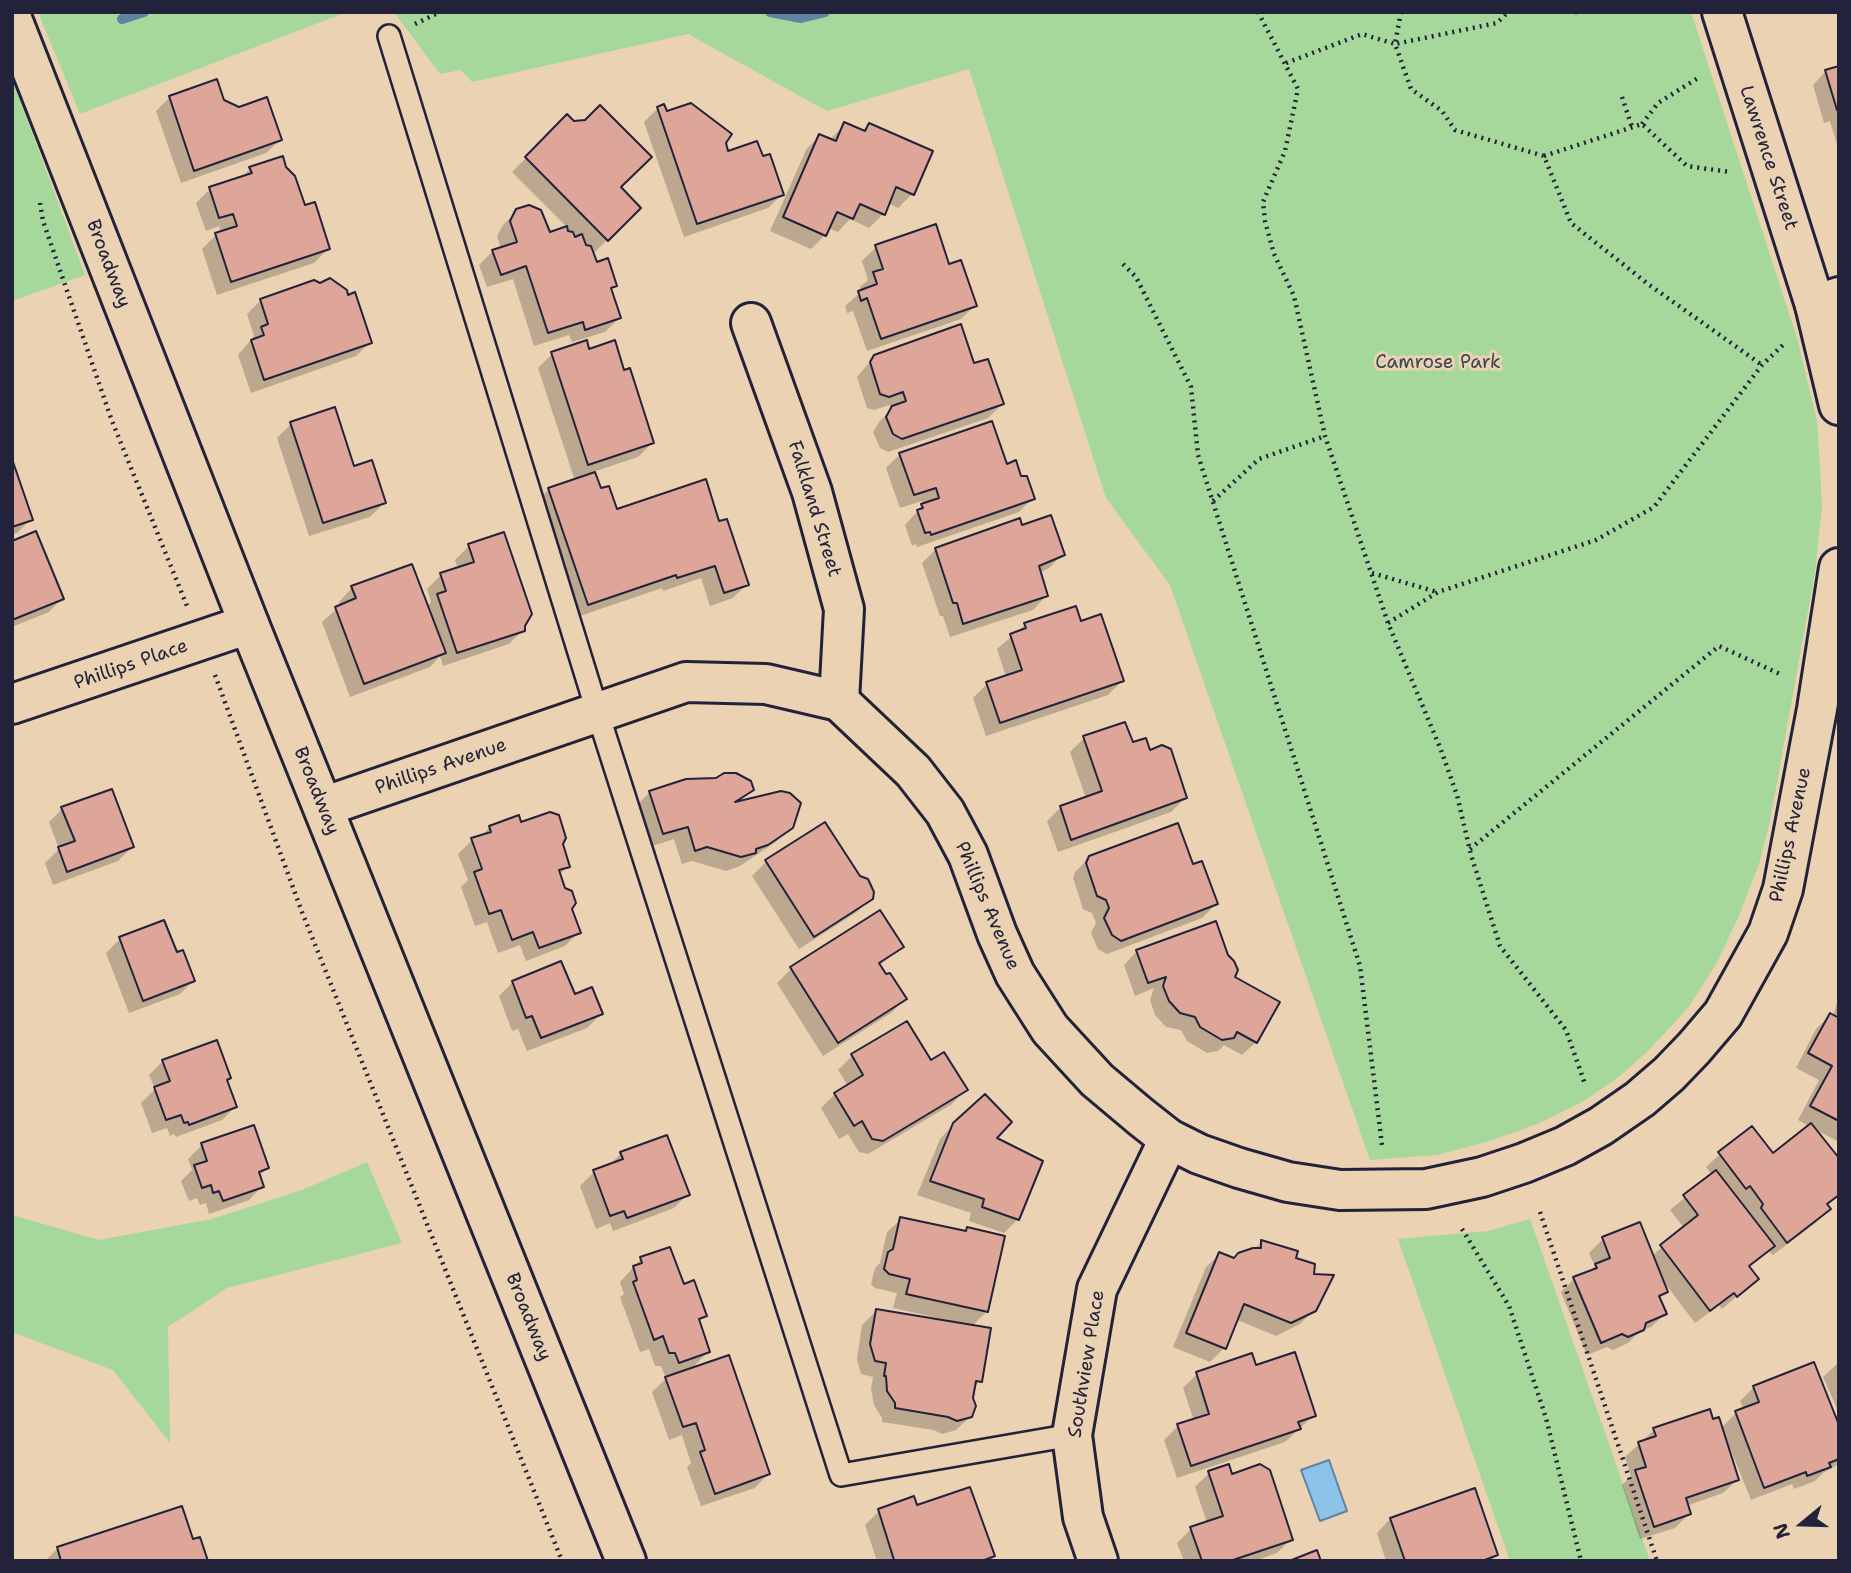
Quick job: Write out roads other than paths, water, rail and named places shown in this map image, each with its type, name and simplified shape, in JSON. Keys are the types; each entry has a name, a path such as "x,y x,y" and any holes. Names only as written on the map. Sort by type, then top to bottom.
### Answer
{"street":[{"name":"Lawrence Street","path":"1722,12 1827,301"},
{"name":"Broadway","path":"12,19 248,624 626,1561"},
{"path":"1827,301 1839,405"},
{"name":"Falkland Street","path":"751,323 812,492 844,609 839,701"},
{"name":"Phillips Avenue","path":"323,807 686,682 766,684 839,701 913,771 945,812 968,855 1015,974 1051,1029 1097,1080 1169,1139 1239,1168 1288,1182 1340,1190 1426,1189 1482,1177 1524,1163 1565,1146 1601,1126 1640,1099 1695,1048 1723,1013 1768,933 1783,889 1828,711 1839,568"},
{"name":"Phillips Place","path":"12,704 248,624"},
{"name":"Southview Place","path":"1098,1561 1083,1517 1072,1435 1097,1289 1169,1139"}],"lane":[{"path":"389,36 598,713 841,1475 1072,1435"}],"water":[{"path":"1329,1460 1347,1511 1320,1521 1301,1470"}],"waterway":[{"path":"122,19 144,12"},
{"path":"770,12 801,18 825,12"}],"park label":[{"name":"Camrose Park","path":"1438,363"}]}
